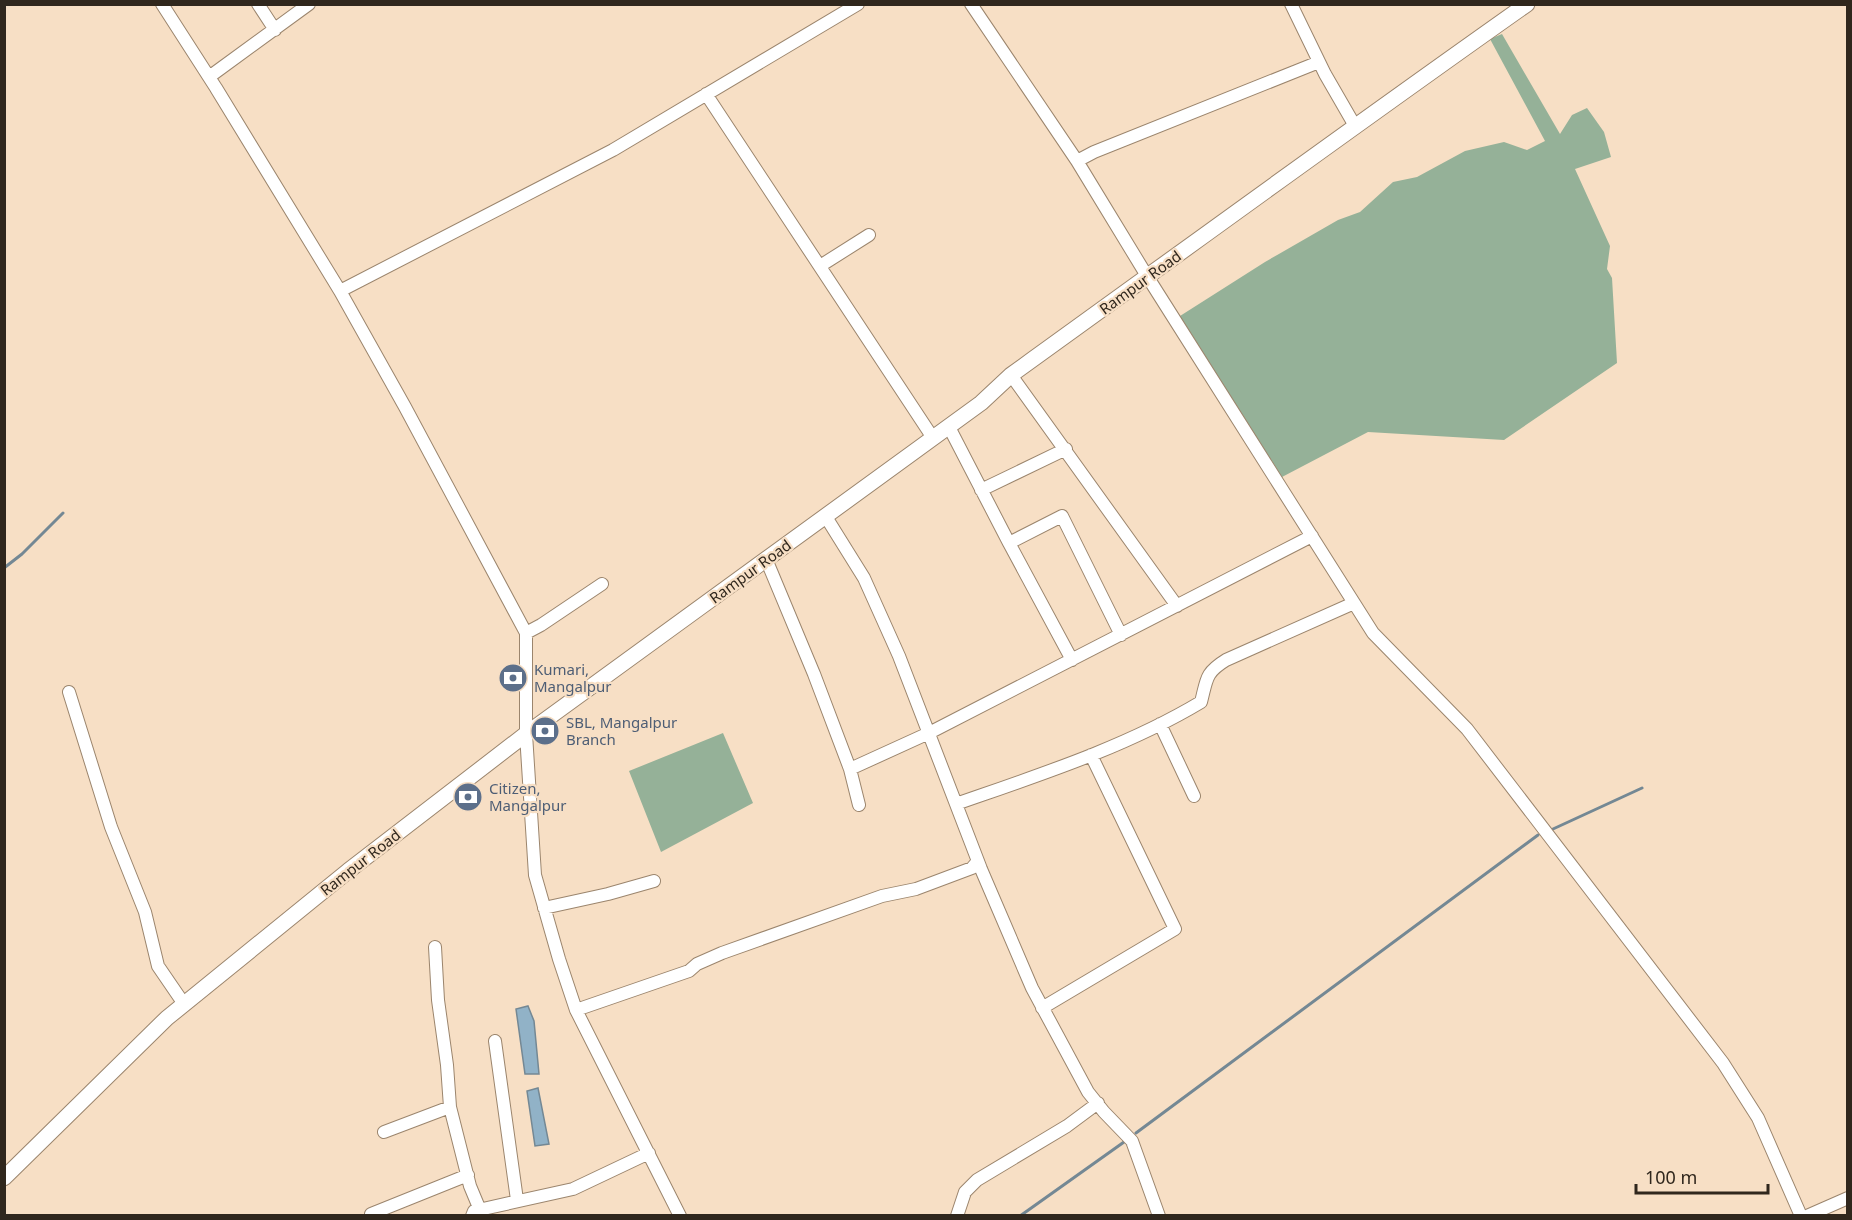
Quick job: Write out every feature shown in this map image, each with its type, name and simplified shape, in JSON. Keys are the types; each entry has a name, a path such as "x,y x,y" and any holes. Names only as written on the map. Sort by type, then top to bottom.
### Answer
{"main road":[{"name":"Rampur Road","path":"4,1178 167,1018 348,871 526,734 949,427 981,403 1011,375 1354,126 1527,4"}],"street":[{"path":"162,4 340,291 526,633 526,734 535,875 576,1010 680,1215"},
{"path":"258,4 275,30"},
{"path":"209,77 309,4"},
{"path":"340,291 591,162 858,4"},
{"path":"971,4 1077,161 1373,633 1467,729 1723,1063 1758,1118 1800,1215 1848,1198"},
{"path":"1291,4 1354,126"},
{"path":"1077,161 1105,147 1319,62"},
{"path":"706,94 933,438"},
{"path":"820,266 869,235"},
{"path":"1011,375 1177,606"},
{"path":"949,427 1072,660"},
{"path":"981,490 1066,449"},
{"path":"1009,543 1062,516 1121,635"},
{"path":"826,517 864,578 899,656 978,861 1042,1008 1088,1092 1132,1141 1159,1215"},
{"path":"850,770 929,734 1312,536"},
{"path":"766,559 814,674 850,770 859,805"},
{"path":"526,633 602,584"},
{"path":"956,804 1091,755 1160,724 1201,702 1208,674 1213,668 1226,660 1354,603"},
{"path":"69,692 111,827 145,912 158,966 184,1004"},
{"path":"1160,724 1194,796"},
{"path":"1042,1008 1175,929 1091,755"},
{"path":"576,1010 667,979 722,953 882,896 916,889 972,868 978,861"},
{"path":"544,908 654,881"},
{"path":"435,947 438,1000 450,1107 476,1213 517,1200 573,1189 649,1153"},
{"path":"495,1041 517,1200"},
{"path":"957,1215 965,1192 977,1180 1067,1126 1098,1103"},
{"path":"384,1132 450,1107"},
{"path":"371,1214 468,1176"}],"green space":[{"path":"1502,34 1560,134 1572,115 1587,108 1604,132 1611,157 1575,169 1610,246 1607,269 1612,278 1617,363 1504,440 1368,432 1282,477 1180,316 1265,262 1338,220 1360,212 1393,182 1417,177 1465,151 1504,142 1527,150 1545,141 1490,39"},
{"path":"723,733 753,803 661,852 629,771"}],"water":[{"path":"528,1006 534,1021 539,1074 525,1074 516,1009"},
{"path":"538,1088 549,1144 535,1146 527,1091"}],"waterway":[{"path":"4,568 22,554 63,513"},
{"path":"1553,829 1642,788"},
{"path":"1136,1133 1538,835"},
{"path":"1020,1216 1124,1142"}],"place":[{"name":"Kumari, Mangalpur","path":"513,678"},
{"name":"SBL, Mangalpur Branch","path":"545,731"},
{"name":"Citizen, Mangalpur","path":"468,797"}]}
